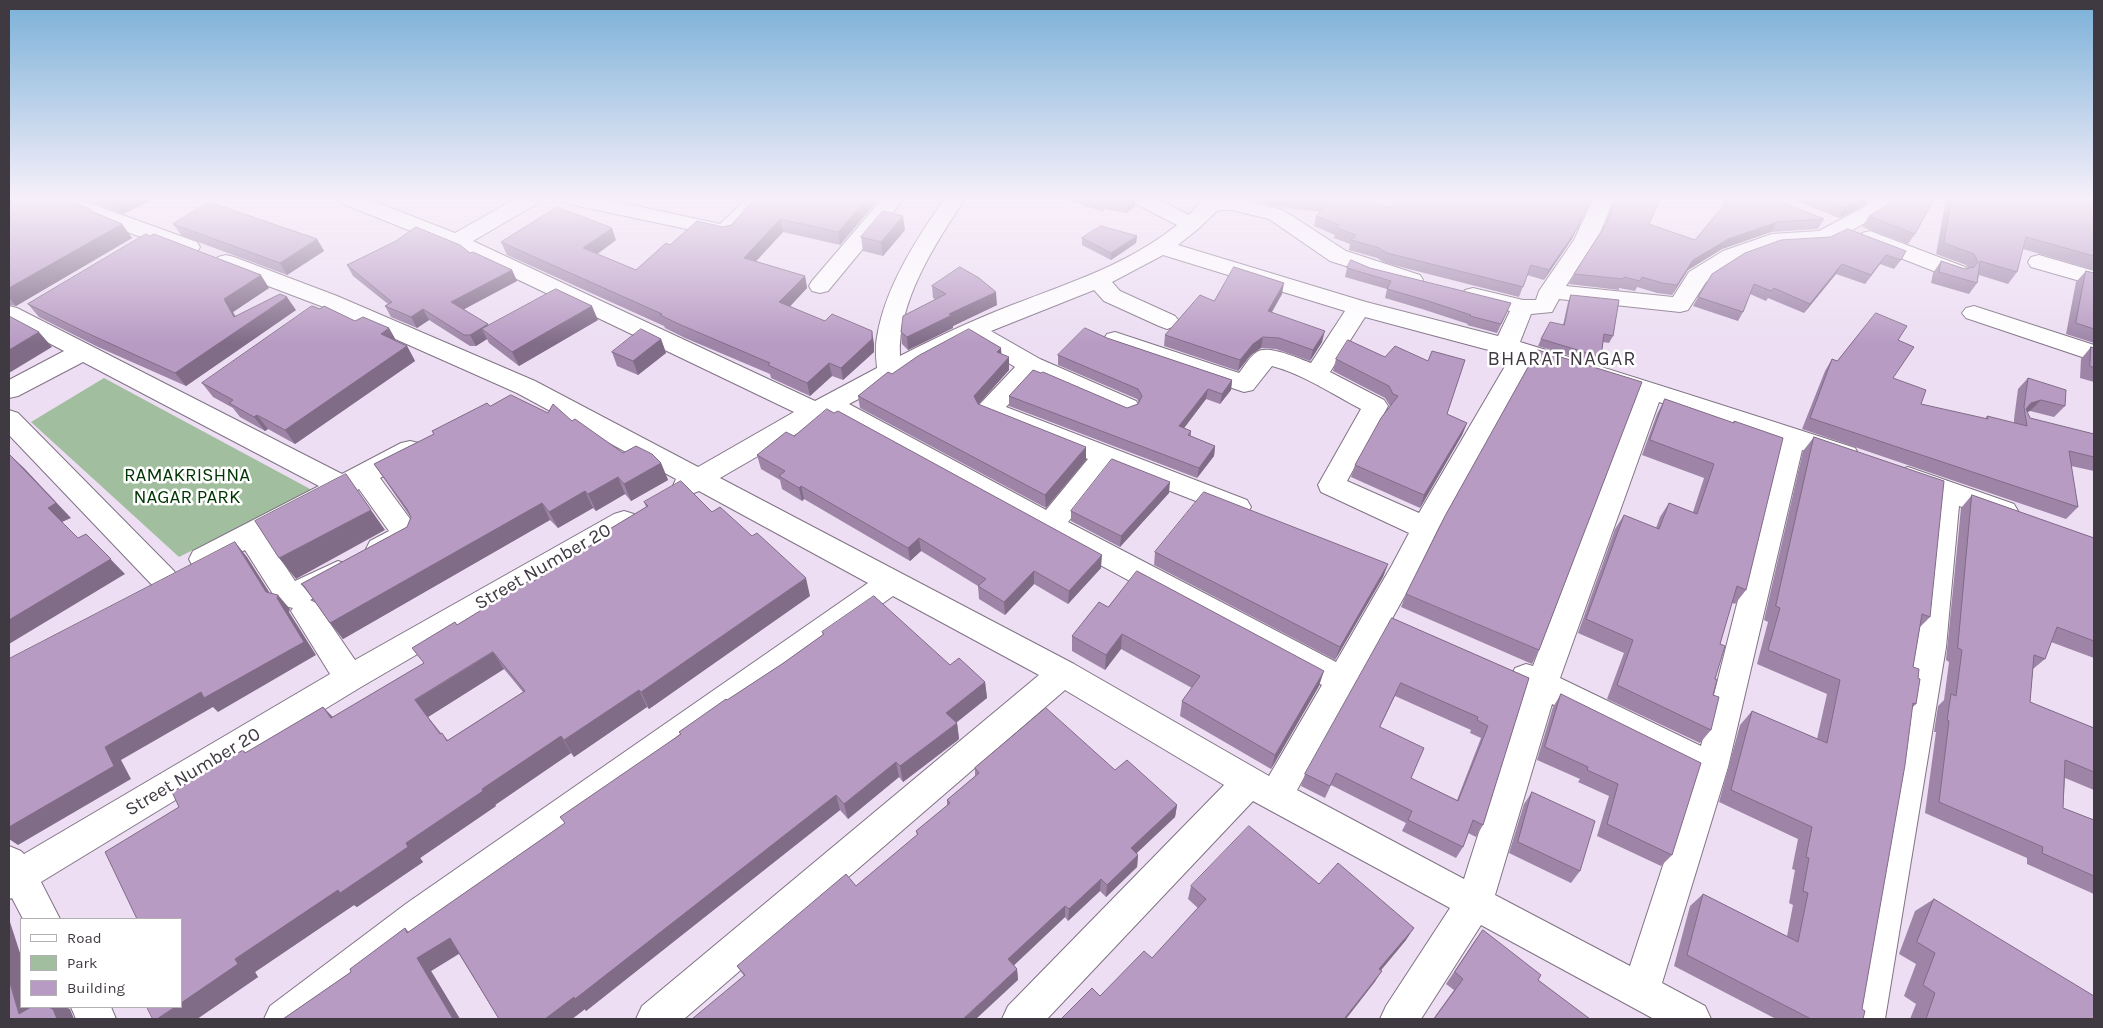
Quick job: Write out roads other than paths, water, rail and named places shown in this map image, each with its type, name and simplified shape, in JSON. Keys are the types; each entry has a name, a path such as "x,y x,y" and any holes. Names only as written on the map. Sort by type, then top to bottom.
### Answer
{"street":[{"path":"132,249 136,247"},
{"path":"188,247 329,301 526,387 1063,673 1263,788 1474,904 1692,1019"},
{"path":"469,247 821,407 1050,524 1341,680"},
{"path":"820,286 853,247"},
{"path":"889,372 889,332 905,286 925,247"},
{"path":"1161,247 1359,308 1516,349 1651,390 1792,436 2030,519"},
{"name":"Street Number 20","path":"12,873 821,407 971,330 1098,281 1161,247"},
{"path":"1325,247 1338,256 1428,284"},
{"path":"1453,291 1523,307 1544,307 1550,292 1580,247"},
{"path":"1550,292 1680,305 1697,276 1731,256 1756,247"},
{"path":"1892,247 1957,272"},
{"path":"2040,262 2094,278"},
{"path":"1098,281 1112,296 1168,321"},
{"path":"305,318 329,301"},
{"path":"12,317 42,302"},
{"path":"1021,1019 1263,788 1341,680 1392,619 1395,568 1425,528 1516,349 1523,307"},
{"path":"1316,375 1359,308"},
{"path":"1974,313 2094,353"},
{"path":"12,317 84,351 191,397 353,481 406,535 290,597 250,535"},
{"path":"971,330 1031,365 1127,407"},
{"path":"1115,340 1244,384 1266,357 1286,362 1316,375 1375,406 1331,485 1425,528"},
{"path":"9,390 84,351"},
{"path":"1031,365 988,410 1264,518"},
{"path":"500,401 526,387"},
{"path":"1400,1019 1474,904 1542,684 1651,390"},
{"path":"9,419 164,579"},
{"path":"1640,991 1712,767 1792,436"},
{"path":"138,593 432,438"},
{"path":"1050,524 1105,457"},
{"path":"1866,1019 1931,646 1947,491"},
{"path":"283,1019 420,916 892,581"},
{"path":"306,611 350,678"},
{"path":"1496,664 1542,684 1712,767"},
{"path":"655,1019 1063,673"},
{"path":"12,873 41,918"}],"district":[{"name":"BHARAT NAGAR","path":"1562,359"}],"park label":[{"name":"RAMAKRISHNA NAGAR PARK","path":"187,487"}]}
